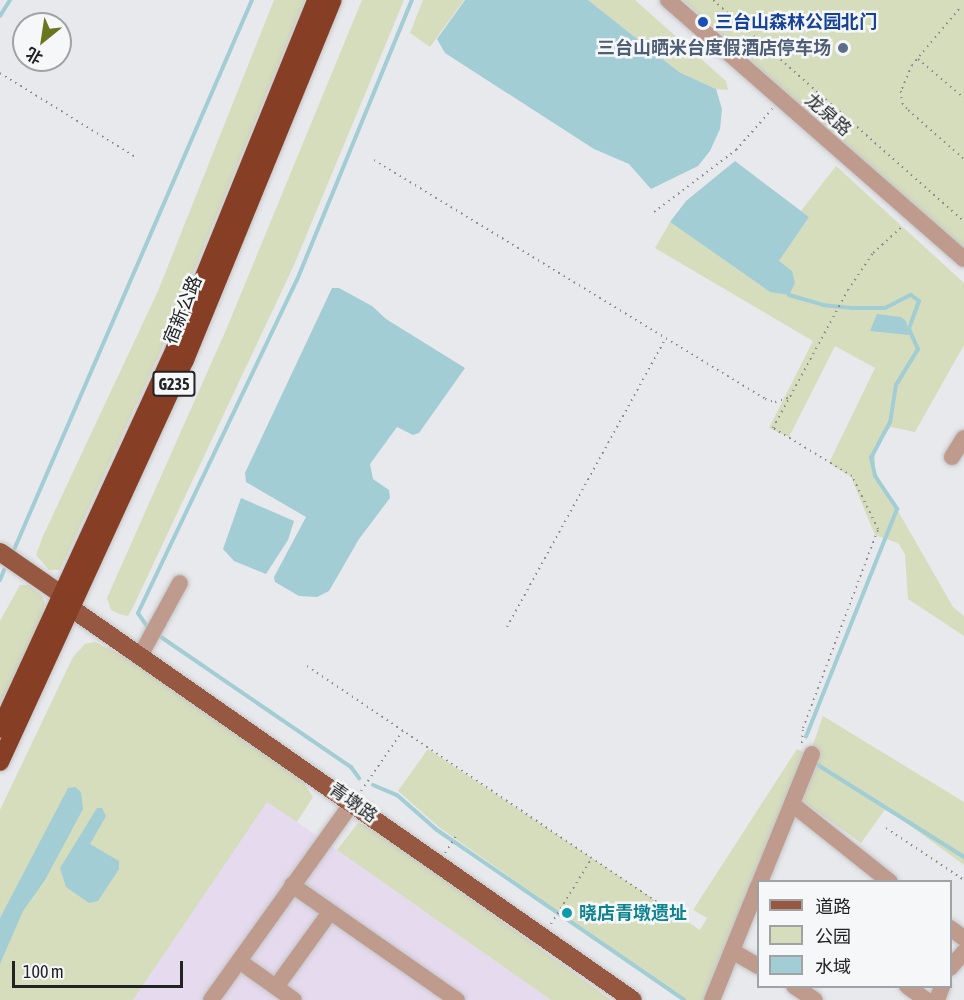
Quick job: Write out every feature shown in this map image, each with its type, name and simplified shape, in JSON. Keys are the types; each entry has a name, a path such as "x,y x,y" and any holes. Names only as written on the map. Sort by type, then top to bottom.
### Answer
{"highway":[{"name":"宿新公路","path":"0,762 175,348 316,0"},
{"name":"宿新公路","path":"0,729 67,602 185,360 333,0"}],"main road":[{"name":"青墩路","path":"0,552 140,656 633,1000"}],"street":[{"name":"龙泉路","path":"668,0 964,259"},
{"path":"952,457 964,438"},
{"path":"140,656 180,583"},
{"path":"761,880 812,754"},
{"path":"211,1000 352,802"},
{"path":"792,804 887,880"},
{"path":"292,885 457,1000"},
{"path":"712,1000 757,891"},
{"path":"276,987 330,912"},
{"path":"952,929 964,938"},
{"path":"732,951 757,965"},
{"path":"952,967 964,952"},
{"path":"239,961 294,1000"},
{"path":"796,988 815,1000"},
{"path":"908,988 926,1000"}],"path":[{"path":"713,0 964,221"},
{"path":"959,9 917,58 904,78 902,104 964,159"},
{"path":"917,58 964,98"},
{"path":"0,73 134,156"},
{"path":"654,212 736,150 780,100"},
{"path":"374,160 664,341 765,399 775,402 788,398"},
{"path":"812,754 802,743 801,735 878,529 852,476 773,428 832,315 873,253 915,216"},
{"path":"507,627 664,341"},
{"path":"307,666 404,729 675,914"},
{"path":"352,802 404,729"},
{"path":"886,828 964,880"},
{"path":"452,843 455,837"},
{"path":"554,918 592,858"}],"shaded area":[{"path":"267,801 551,1000 133,1000"}],"green space":[{"path":"274,0 305,0 160,353 60,570 49,570 36,555 43,536 158,291"},
{"path":"362,0 404,0 294,265 133,607 128,616 119,614 111,610 107,598 226,330"},
{"path":"423,0 464,0 430,47 410,33"},
{"path":"588,0 635,0 726,81 728,90 716,89 679,72"},
{"path":"683,0 964,0 964,249 814,117"},
{"path":"836,166 964,283 964,345 915,432 891,427 881,435 875,452 875,471 953,607 964,616 964,636 908,599 905,554 898,543 875,535 851,477 829,463 875,368 835,346 789,437 769,428 813,341 655,248 670,222 770,292 779,261 809,217 801,211"},
{"path":"20,585 29,585 43,596 45,604 36,634 0,705 0,621"},
{"path":"95,642 129,659 301,779 313,797 297,822 267,802 133,1000 0,1000 0,810 73,657 85,644"},
{"path":"823,716 964,802 964,865 886,808 861,843 795,796"},
{"path":"428,749 700,930 707,918 693,910 797,749 806,753 707,1000 684,1000 440,828 398,791"},
{"path":"358,823 371,827 611,1000 551,1000 337,850"}],"water":[{"path":"465,0 588,0 679,72 716,89 722,109 720,129 710,151 698,166 651,189 629,164 594,149 445,53 437,39"},
{"path":"735,161 809,217 779,261 792,271 795,283 789,295 770,292 670,222 686,201"},
{"path":"332,288 339,288 372,306 386,319 465,368 419,433 413,435 397,427 370,464 373,479 389,490 390,498 359,539 329,591 317,597 299,596 275,582 274,577 306,517 246,482 245,473"},
{"path":"877,314 901,317 906,321 909,335 870,331"},
{"path":"241,498 294,521 288,540 266,574 234,561 223,549"},
{"path":"75,787 81,792 83,809 45,880 23,911 0,964 0,918 68,788"},
{"path":"97,808 102,808 106,816 90,844 119,861 119,869 98,901 89,903 66,887 60,868"}],"waterway":[{"path":"0,16 10,0"},
{"path":"13,552 252,0"},
{"path":"149,629 138,613 297,280 412,0"},
{"path":"789,295 823,305 853,308 885,308 911,295 919,301 909,329 918,349 896,385 890,422 871,457 875,476 897,509 806,737"},
{"path":"0,580 4,570"},
{"path":"158,635 351,767 359,778"},
{"path":"818,765 964,857"},
{"path":"373,785 397,795 437,830 684,1000"}],"place":[{"name":"三台山森林公园北门","path":"703,22"},
{"name":"三台山晒米台度假酒店停车场","path":"843,48"},
{"name":"晓店青墩遗址","path":"567,913"}]}
